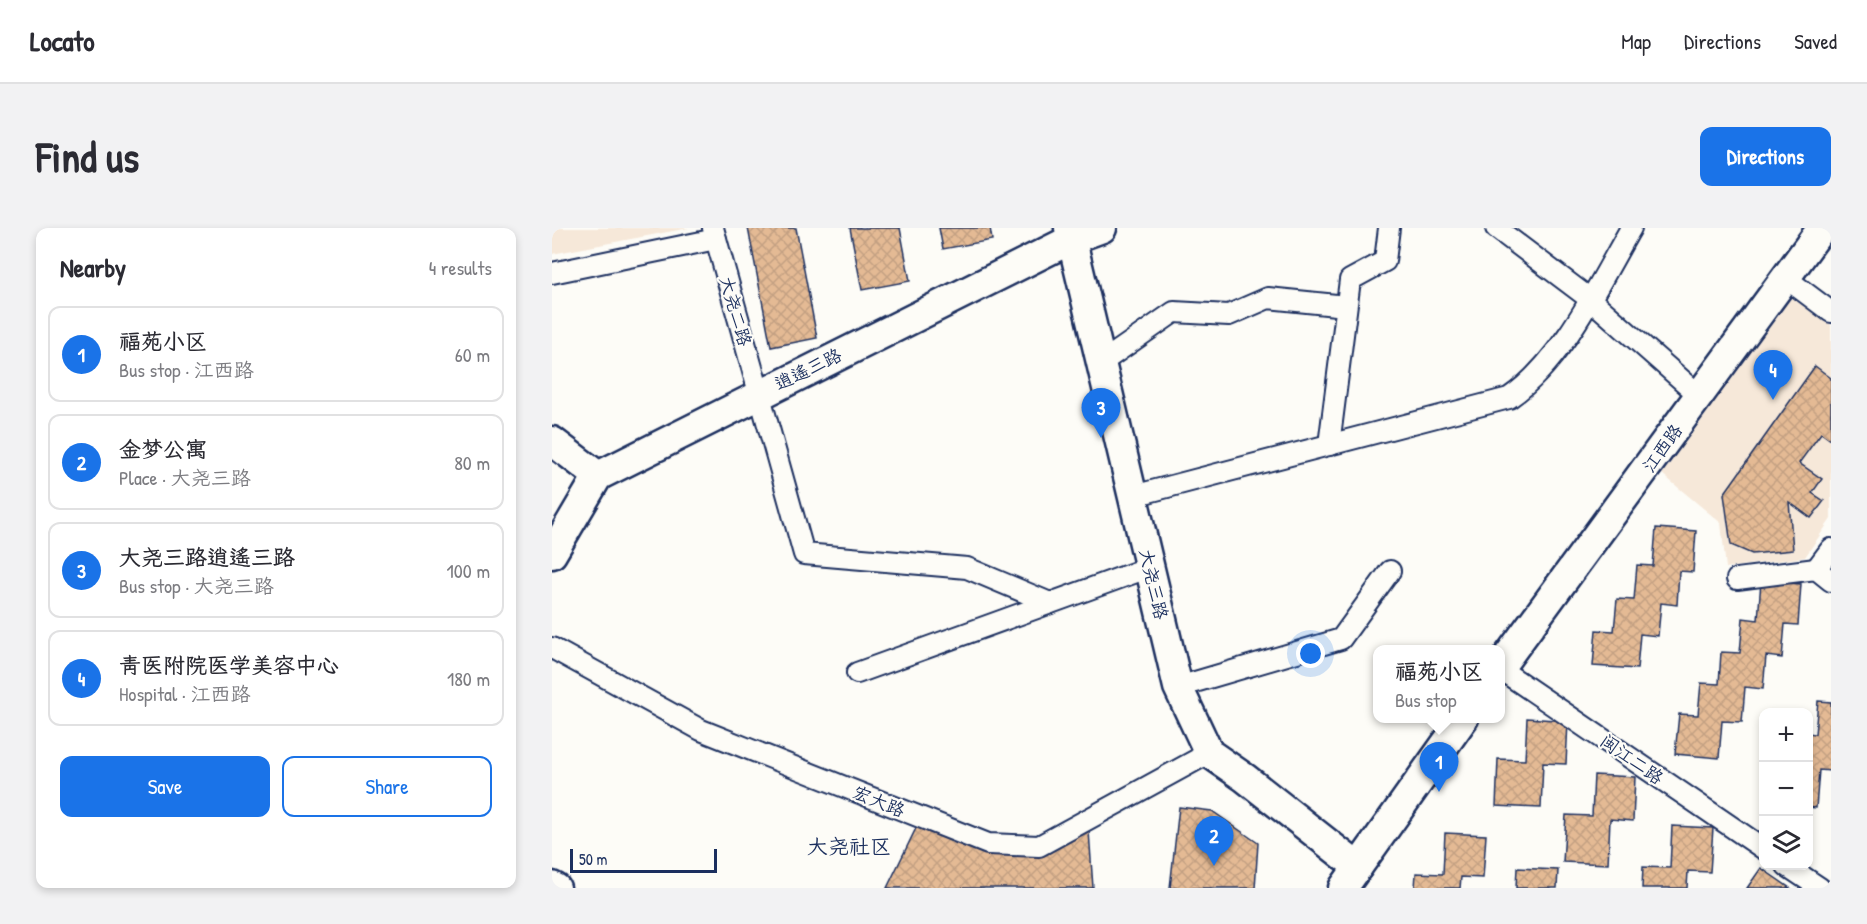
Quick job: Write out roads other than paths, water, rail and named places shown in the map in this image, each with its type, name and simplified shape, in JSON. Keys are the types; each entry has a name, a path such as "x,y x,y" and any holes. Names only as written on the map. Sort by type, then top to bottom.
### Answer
{"street":[{"name":"逍遥三路","path":"598,476 1070,234 1102,228"},
{"path":"1329,445 1350,280 1385,261 1389,228"},
{"path":"1496,228 1590,299 1700,396"},
{"path":"1133,496 1509,398 1527,386 1550,358 1590,299 1631,228"},
{"name":"江西路","path":"1505,661 1822,228"},
{"path":"552,273 714,234"},
{"name":"大尧二路","path":"714,234 804,554 967,568 1050,603"},
{"name":"大尧三路","path":"1070,234 1178,687 1209,753"},
{"path":"1786,279 1831,312"},
{"path":"1101,363 1174,312 1228,315 1268,298 1346,306"},
{"path":"552,441 598,476 552,554"},
{"path":"1737,579 1824,575 1831,549"},
{"path":"856,673 1150,567"},
{"path":"1178,687 1341,639 1390,572"},
{"name":"宏大路","path":"552,648 701,730 988,844 1039,846 1209,753"},
{"name":"闽江二路","path":"1505,671 1759,846"},
{"path":"1209,753 1245,778 1351,878 1460,723"},
{"path":"1793,870 1820,888"},
{"path":"552,885 556,888"}],"place":[{"name":"青医附院医学美容中心","path":"1773,400"},
{"name":"大尧三路逍遥三路","path":"1101,438"},
{"name":"福苑小区","path":"1439,792"},
{"name":"金梦公寓","path":"1214,866"}],"district":[{"name":"大尧社区","path":"849,846"}]}
